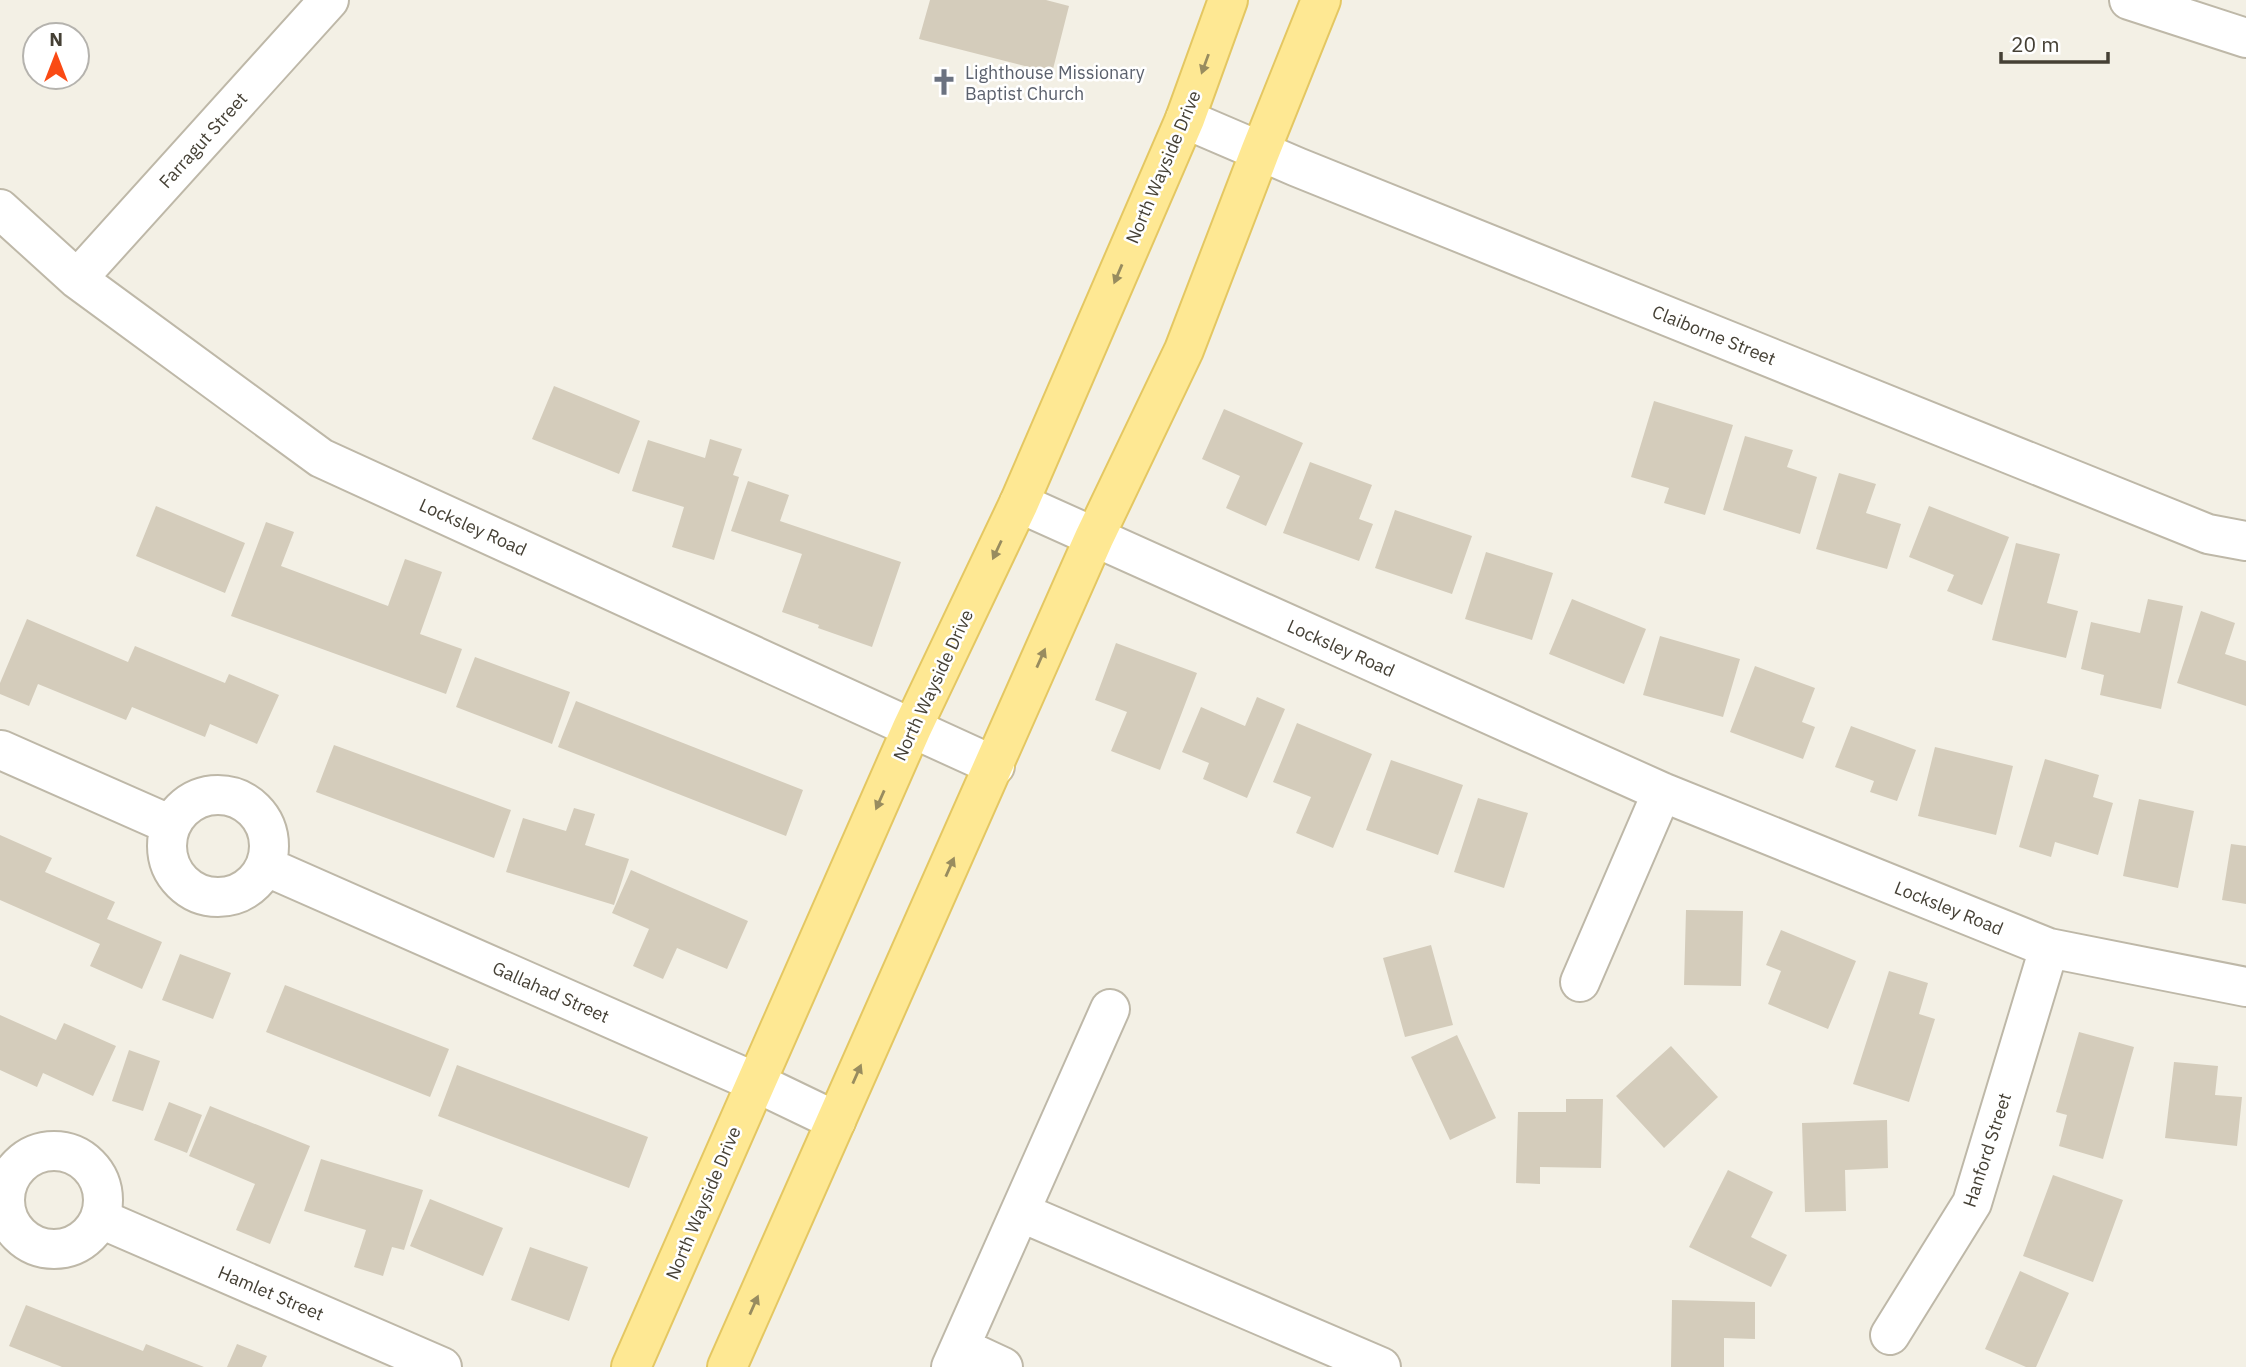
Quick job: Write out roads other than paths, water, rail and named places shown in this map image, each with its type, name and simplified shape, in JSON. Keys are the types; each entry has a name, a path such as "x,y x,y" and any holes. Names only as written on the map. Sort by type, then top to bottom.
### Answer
{"main road":[{"name":"North Wayside Drive","path":"632,1367 912,728 1020,503 1185,118 1228,0"},
{"path":"727,1367 1094,538 1184,350 1259,152 1321,0"}],"street":[{"name":"Farragut Street","path":"77,279 329,0"},
{"path":"2129,0 2246,38"},
{"name":"Claiborne Street","path":"1185,118 1259,152 2208,534 2246,541"},
{"name":"Locksley Road","path":"0,209 77,279 321,458 995,766"},
{"name":"Locksley Road","path":"1020,503 1662,792 2049,948 2246,987"},
{"path":"1,750 171,825"},
{"path":"1580,982 1662,792"},
{"path":"207,795 239,799 252,808 262,820 268,835 269,851 265,866 256,880 243,890 212,897 197,892 183,883 173,871 167,840 171,825 180,811 192,801 207,795"},
{"name":"Gallahad Street","path":"265,866 755,1082 836,1121"},
{"name":"Hanford Street","path":"1889,1335 1972,1203 2049,948"},
{"path":"1003,1367 956,1357 1110,1009"},
{"path":"61,1151 82,1159 98,1175 104,1197 101,1219 88,1237 69,1247 47,1250 27,1242 12,1226 4,1206 3,1182 19,1165 38,1153 61,1151"},
{"path":"1020,1212 1381,1367"},
{"name":"Hamlet Street","path":"101,1219 442,1367"}],"place":[{"name":"Lighthouse Missionary Baptist Church","path":"944,82"}]}
